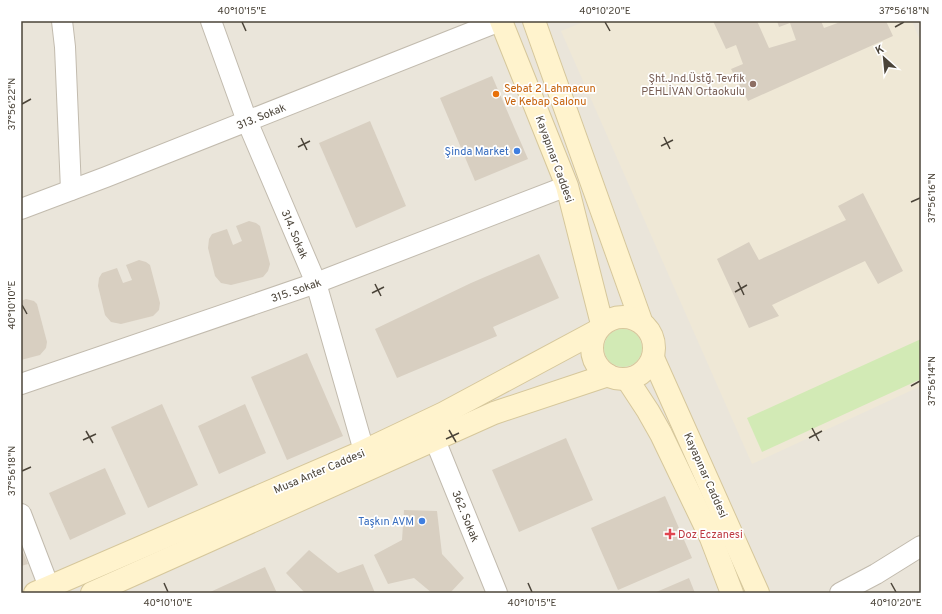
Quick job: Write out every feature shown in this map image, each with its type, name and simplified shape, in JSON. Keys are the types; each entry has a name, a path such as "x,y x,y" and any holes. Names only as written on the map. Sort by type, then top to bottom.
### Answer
{"main road":[{"name":"Kayapınar Caddesi","path":"501,21 567,186 599,328"},
{"path":"534,21 641,321"},
{"path":"621,316 632,317 641,321 648,328 653,338 655,348 653,358 649,366 636,377 617,377 600,370 592,352 592,342 599,328 611,318 621,316"},
{"name":"Musa Anter Caddesi","path":"42,590 364,451 444,413 599,328"},
{"name":"Kayapınar Caddesi","path":"653,358 758,593"},
{"name":"Kayapınar Caddesi","path":"617,377 648,411 664,441 711,538 732,593"},
{"name":"Musa Anter Caddesi","path":"92,593 494,413 617,377"}],"street":[{"path":"62,21 65,47 71,190"},
{"name":"314. Sokak","path":"211,21 247,121 316,284 364,451"},
{"name":"313. Sokak","path":"21,209 501,21"},
{"name":"315. Sokak","path":"21,384 316,284 567,186"},
{"name":"362. Sokak","path":"435,440 497,593"},
{"path":"21,514 42,590"},
{"path":"840,593 876,574 921,546"}],"shaded area":[{"path":"21,21 921,21 921,593 21,593"},
{"path":"586,21 912,21 921,43 921,386 752,464 561,31"}],"green space":[{"path":"619,329 627,329 637,334 641,341 641,355 637,362 627,367 619,367 609,362 607,359 604,352 604,344 609,334 612,332"},
{"path":"921,339 921,379 762,452 747,418"}],"building":[{"path":"713,21 757,21 769,48 796,40 790,23 779,27 777,21 821,21 824,28 843,21 886,21 893,36 748,101 731,69 743,64 736,45 726,49"},
{"path":"492,76 528,159 475,181 440,98"},
{"path":"370,121 406,206 356,228 319,143"},
{"path":"863,193 903,271 878,284 865,261 772,305 779,316 749,328 717,259 749,242 759,260 846,220 838,206"},
{"path":"249,221 260,226 270,264 268,271 263,277 231,285 221,283 215,276 208,248 209,239 212,234 227,229 233,245 242,241 236,226"},
{"path":"539,254 559,298 493,327 497,336 397,378 375,329 471,283"},
{"path":"139,260 150,265 160,303 159,310 153,316 121,324 111,322 105,315 98,286 99,278 102,273 117,268 123,283 132,280 126,265"},
{"path":"26,299 34,301 37,304 47,342 46,348 40,355 21,360 21,301"},
{"path":"307,353 343,436 287,460 251,377"},
{"path":"162,404 198,485 148,508 111,427"},
{"path":"245,404 266,453 219,474 198,426"},
{"path":"566,438 593,500 519,532 492,470"},
{"path":"105,468 126,514 70,540 49,493"},
{"path":"665,496 692,558 618,590 591,528"},
{"path":"404,510 437,511 442,554 464,578 450,593 432,593 414,578 388,584 374,555 402,540"},
{"path":"21,548 28,564 21,566"},
{"path":"309,550 338,573 363,564 375,593 305,593 286,573"},
{"path":"265,567 277,593 208,593"},
{"path":"689,578 695,593 654,593"}],"place":[{"name":"Şht.Jnd.Üstğ. Tevfik PEHLİVAN Ortaokulu","path":"753,84"},
{"name":"Sebat 2 Lahmacun Ve Kebap Salonu","path":"496,94"},
{"name":"Şinda Market","path":"517,151"},
{"name":"Taşkın AVM","path":"422,521"},
{"name":"Doz Eczanesi","path":"670,534"}]}
